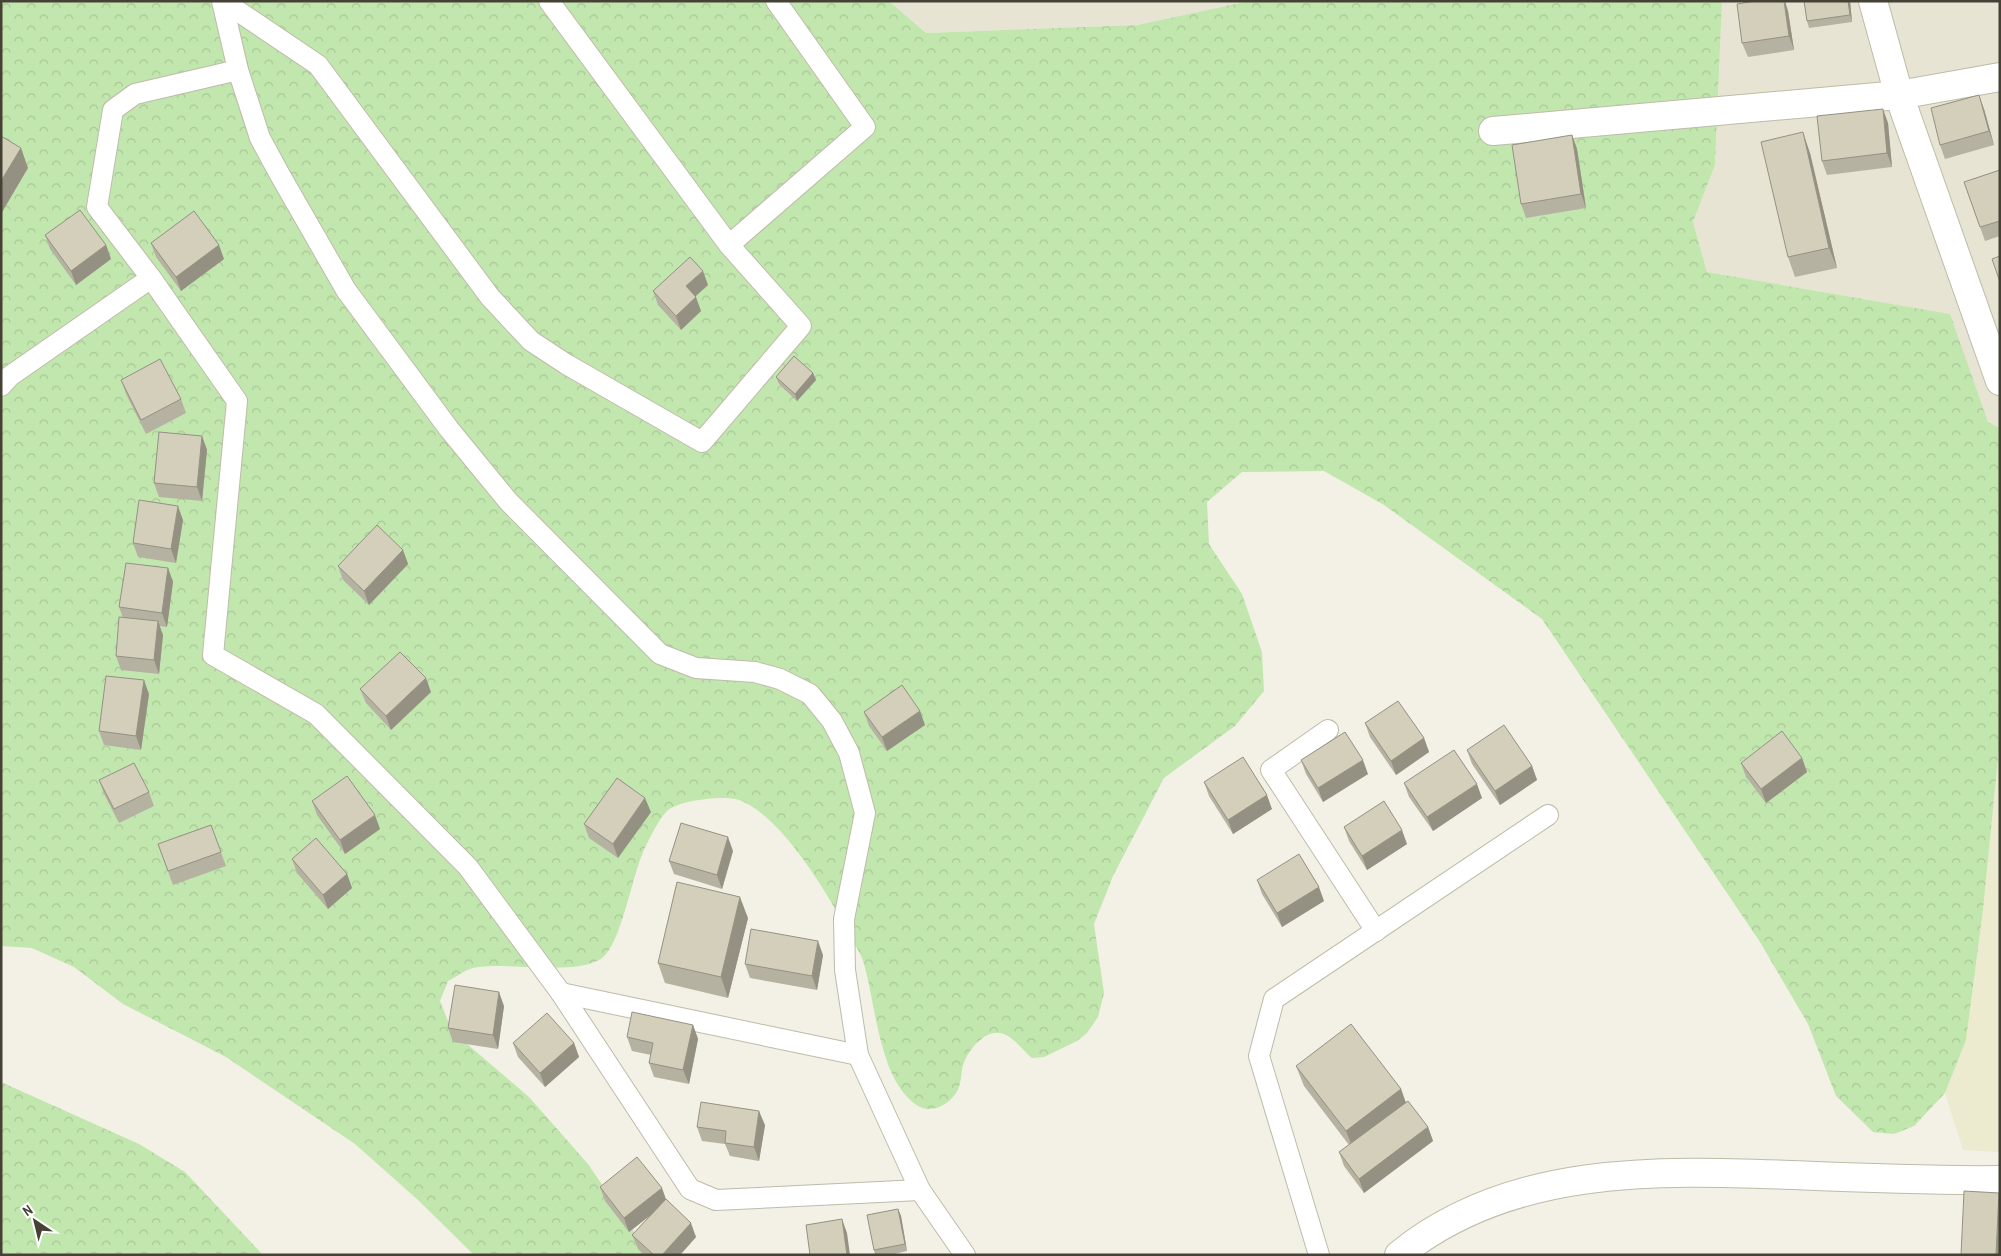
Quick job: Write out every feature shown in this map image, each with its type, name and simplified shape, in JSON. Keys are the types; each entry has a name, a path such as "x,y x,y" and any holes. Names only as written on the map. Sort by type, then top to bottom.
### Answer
{"street":[{"path":"1873,1 1899,94 2000,381"},
{"path":"1493,131 1899,94 2000,77"},
{"path":"1399,1255 1412,1244 1460,1217 1509,1196 1556,1184 1603,1176 1707,1172 1883,1179 2000,1180"}],"lane":[{"path":"222,1 238,70 260,138 346,290 449,429 508,501 660,654 696,668 755,672 780,679 810,694 832,720 849,753 866,813 844,919 845,970 858,1055 920,1190 965,1255"},
{"path":"222,1 318,65 490,297 531,341 566,364 702,442 801,326 729,245 548,1"},
{"path":"729,245 865,127 776,1"},
{"path":"238,70 136,94 113,110 98,207 151,278 237,401 213,655 316,714 468,867 561,993 690,1189 716,1200 920,1190"},
{"path":"1,386 10,376 151,278"},
{"path":"1328,730 1271,770 1376,931"},
{"path":"1319,1255 1259,1056 1274,999 1548,814"},
{"path":"561,993 858,1055"}],"shaded area":[{"path":"889,1 1249,1 1137,25 926,33"},
{"path":"1722,1 2000,1 2000,428 1988,422 1949,314 1707,272 1693,222 1715,165"},
{"path":"2000,738 2000,1152 1963,1150 1945,1093 1966,1040 1983,910"}],"green space":[{"path":"1,1 889,1 926,33 1137,25 1249,1 1722,1 1715,165 1693,222 1707,272 1950,314 1988,422 2000,428 2000,738 1983,910 1966,1040 1945,1093 1914,1126 1894,1134 1873,1132 1836,1096 1808,1024 1760,942 1542,619 1384,505 1324,471 1242,472 1207,502 1209,544 1242,594 1262,652 1264,691 1235,726 1164,778 1113,876 1094,924 1104,993 1098,1017 1087,1033 1077,1041 1044,1057 1032,1058 1016,1042 1004,1034 998,1033 986,1036 976,1044 965,1060 959,1087 953,1098 936,1108 930,1109 918,1106 905,1094 894,1078 886,1060 860,954 828,897 802,857 771,822 755,809 739,800 715,798 677,805 668,810 664,815 646,845 620,926 608,951 602,958 590,964 576,967 487,966 473,968 448,981 440,1001 452,1031 529,1097 588,1164 650,1255 474,1255 418,1200 355,1144 226,1057 123,1004 74,967 32,948 1,946"},
{"path":"1,1082 139,1144 185,1172 263,1255 1,1255"}],"building":[{"path":"1755,1 1784,1 1789,36 1742,43 1737,4"},
{"path":"1804,1 1848,1 1850,15 1807,21"},
{"path":"1979,95 1989,131 1940,145 1931,108"},
{"path":"1883,109 1887,153 1822,161 1817,116"},
{"path":"1803,132 1829,248 1788,257 1761,142"},
{"path":"1572,135 1581,194 1521,204 1512,145"},
{"path":"1,136 21,148 1,181"},
{"path":"2000,170 2000,221 1980,227 1964,182"},
{"path":"80,210 106,245 71,271 45,235"},
{"path":"194,211 219,245 176,277 151,243"},
{"path":"2000,256 2000,282 1992,259"},
{"path":"690,257 703,271 686,286 696,297 676,316 653,291"},
{"path":"794,356 813,373 795,394 776,377"},
{"path":"160,359 181,399 141,420 121,380"},
{"path":"159,432 202,436 197,487 154,483"},
{"path":"139,500 178,506 171,549 133,543"},
{"path":"377,525 403,550 364,591 338,566"},
{"path":"126,563 168,568 162,613 119,607"},
{"path":"119,617 158,621 154,660 116,656"},
{"path":"400,652 426,678 386,716 360,689"},
{"path":"106,676 144,680 136,736 99,731"},
{"path":"902,685 920,711 882,737 864,712"},
{"path":"1398,701 1424,738 1391,761 1365,723"},
{"path":"1504,725 1532,766 1495,791 1467,750"},
{"path":"1782,731 1802,758 1761,789 1741,763"},
{"path":"1345,732 1363,760 1318,788 1301,760"},
{"path":"1454,750 1477,784 1427,817 1404,783"},
{"path":"1243,757 1267,795 1228,820 1204,782"},
{"path":"134,763 149,792 114,809 99,780"},
{"path":"347,776 375,815 340,840 312,801"},
{"path":"617,778 645,798 613,844 584,824"},
{"path":"1384,801 1402,830 1362,856 1344,827"},
{"path":"681,823 728,837 717,875 669,861"},
{"path":"211,825 221,852 168,871 158,844"},
{"path":"316,838 347,874 323,895 292,859"},
{"path":"1299,854 1319,887 1277,913 1257,880"},
{"path":"677,882 740,897 721,977 658,963"},
{"path":"751,929 818,941 812,976 745,964"},
{"path":"455,985 499,992 493,1035 448,1028"},
{"path":"632,1012 693,1025 683,1070 649,1063 653,1043 627,1037"},
{"path":"547,1013 574,1043 540,1073 513,1043"},
{"path":"1351,1024 1401,1089 1346,1131 1296,1066"},
{"path":"1408,1101 1428,1127 1359,1179 1339,1152"},
{"path":"701,1102 759,1111 754,1147 725,1143 726,1131 697,1127"},
{"path":"637,1157 662,1188 624,1218 600,1187"},
{"path":"1964,1191 1999,1193 1996,1255 1961,1255"},
{"path":"666,1199 691,1223 662,1255 654,1255 632,1235"},
{"path":"898,1209 905,1244 874,1250 867,1215"},
{"path":"842,1219 847,1255 810,1255 806,1225"}]}
